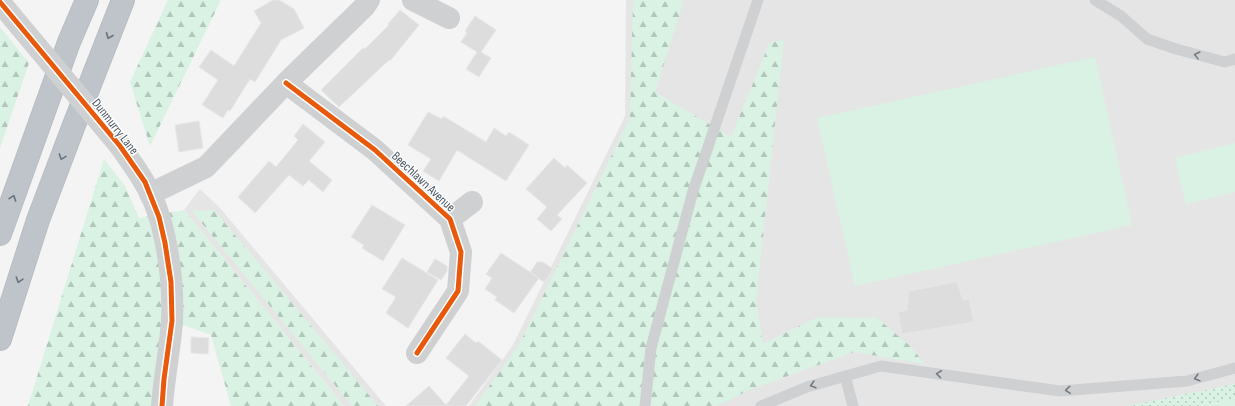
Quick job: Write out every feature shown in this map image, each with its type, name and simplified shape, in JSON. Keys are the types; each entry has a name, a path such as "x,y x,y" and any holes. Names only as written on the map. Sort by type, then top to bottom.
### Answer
{"highway":[{"path":"0,234 69,42 87,0"},
{"path":"0,339 38,220 123,0"}],"street":[{"path":"150,194 206,167 286,83 365,6 369,0"},
{"path":"413,0 449,18"},
{"name":"Dunmurry Lane","path":"2,4 120,146 145,182 150,194 159,217 171,282 172,321 162,406"},
{"name":"Beechlawn Avenue","path":"286,83 375,150 450,219 461,252 458,291 417,353"},
{"path":"450,219 472,202"}],"lane":[{"path":"645,406 651,348 693,191 758,0"},
{"path":"1095,0 1121,16 1147,39 1176,49 1225,62 1235,59"},
{"path":"761,406 806,387 881,366 1060,391 1187,381 1235,368"},
{"path":"845,376 853,406"}],"shaded area":[{"path":"626,0 1235,0 1235,406 469,406 513,345 625,116"},
{"path":"200,189 220,208 386,406 344,406 184,210"}],"green space":[{"path":"168,0 221,0 150,146 130,82"},
{"path":"633,0 684,0 655,92 731,137 769,44 784,39 756,302 763,344 818,317 877,318 910,346 925,364 854,352 749,390 717,406 475,406 519,345 630,118"},
{"path":"0,27 29,63 0,148"},
{"path":"1095,57 1132,225 855,286 817,118"},
{"path":"1235,143 1235,192 1186,204 1175,158"},
{"path":"104,159 125,186 139,218 184,210 344,406 231,406 211,335 172,321 162,406 28,406"},
{"path":"214,210 378,406 352,406 192,211"},
{"path":"1235,384 1235,406 1127,406"},
{"path":"1235,398 1235,406 1202,406"}],"building":[{"path":"273,0 279,0 294,9 304,28 281,40 255,82 250,79 230,111 228,110 223,118 202,105 218,80 199,67 211,50 234,66 261,23 254,11"},
{"path":"400,10 419,25 390,61 389,60 339,107 321,90 363,48 365,49 389,25 388,24"},
{"path":"475,16 496,30 481,52 491,58 479,77 466,69 477,52 461,42 467,33 465,31"},
{"path":"428,112 442,119 443,116 486,142 494,128 506,136 509,132 529,145 506,181 457,150 439,181 423,171 431,159 408,145"},
{"path":"199,121 203,148 179,152 175,125"},
{"path":"303,124 325,142 309,161 332,180 323,192 309,180 303,186 289,175 255,213 238,197 269,161 276,167 298,140 294,136"},
{"path":"554,158 565,168 567,165 587,183 557,215 562,219 551,231 537,219 547,207 526,189"},
{"path":"372,205 405,225 383,261 362,248 364,245 351,237"},
{"path":"501,253 539,278 514,313 495,300 497,297 485,289 492,278 486,274"},
{"path":"402,258 438,280 408,328 386,313 396,297 382,289"},
{"path":"435,259 447,266 447,271 441,280 427,272"},
{"path":"537,262 543,262 553,269 544,282 530,273"},
{"path":"957,282 963,300 969,299 974,322 902,334 898,312 907,310 909,291"},
{"path":"465,334 476,343 478,341 502,360 466,406 406,406 429,386 446,405 469,376 446,358"},
{"path":"191,337 209,338 208,354 191,353"}],"cycle path":[{"path":"0,2 120,146 145,182 159,217 171,282 172,321 162,406"},
{"path":"286,83 375,150 450,219 461,252 458,291 417,353"}]}
